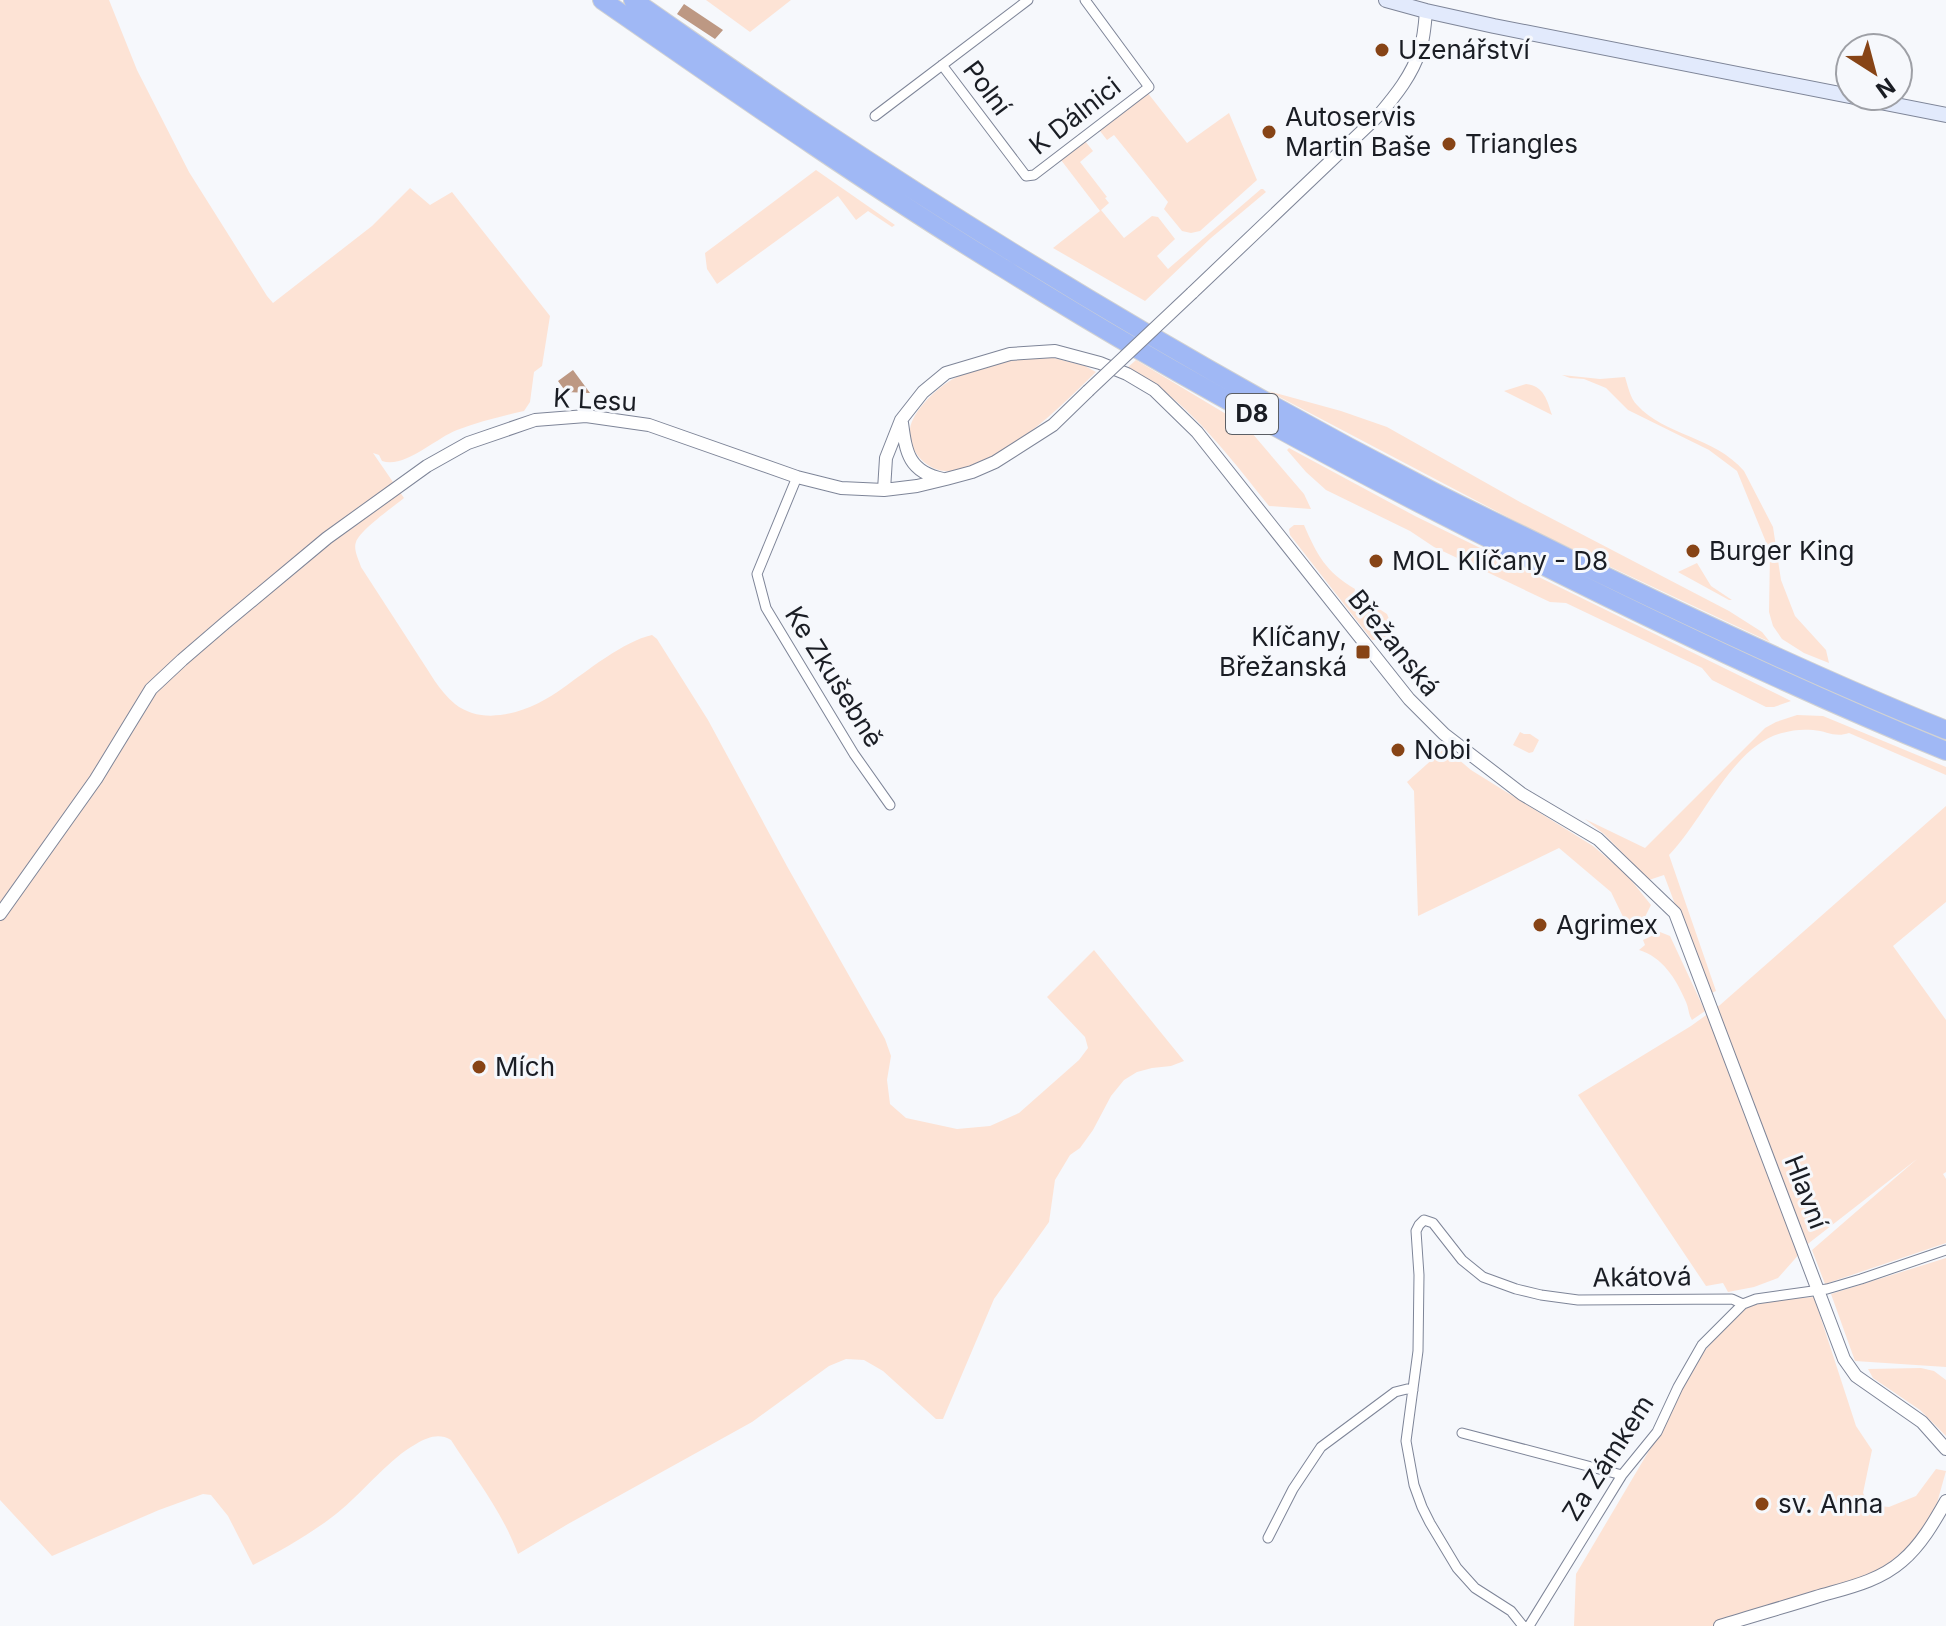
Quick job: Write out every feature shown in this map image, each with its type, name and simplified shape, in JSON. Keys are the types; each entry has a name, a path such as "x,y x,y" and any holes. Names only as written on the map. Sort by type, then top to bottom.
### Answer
{"highway":[{"name":"D8","path":"602,0 809,144 1006,271 1270,424 1424,507 1624,606 1760,670 1946,751"},
{"name":"D8","path":"633,0 819,129 1014,253 1292,415 1433,491 1633,589 1768,654 1946,730"}],"main road":[{"path":"1390,2 1946,115"}],"street":[{"path":"875,116 1028,0"},
{"name":"K Dálnici","path":"1026,176 1034,175 1149,87 1085,0"},
{"path":"884,490 917,486 972,472 995,462 1053,425 1390,103 1408,78 1421,48 1426,11"},
{"name":"Polní","path":"942,65 1026,176"},
{"name":"Břežanská","path":"884,490 886,458 901,420 923,392 946,373 1010,354 1055,351 1127,374 1154,390 1197,432 1409,699 1435,726 1522,794 1598,839 1675,913"},
{"name":"K Lesu","path":"0,914 96,779 151,689 327,538 427,466 468,443 535,420 586,416 649,425 797,477 841,488 884,490"},
{"path":"901,420 905,450 915,465 929,476 946,479"},
{"name":"Ke Zkušebně","path":"797,477 757,574 766,608 854,754 890,805"},
{"name":"Hlavní","path":"1675,913 1844,1359 1856,1376 1922,1422 1946,1449"},
{"name":"Akátová","path":"1413,1390 1418,1351 1416,1231 1424,1220 1433,1223 1462,1260 1483,1277 1516,1289 1578,1300 1732,1299 1743,1304"},
{"path":"1743,1304 1756,1299 1827,1289 1946,1250"},
{"name":"Za Zámkem","path":"1526,1626 1622,1475 1657,1432 1702,1345 1743,1304"},
{"path":"1268,1538 1293,1489 1321,1447 1395,1392 1413,1390 1406,1441 1414,1485 1422,1507 1457,1568 1475,1588 1511,1611 1526,1626"},
{"path":"1462,1433 1622,1475"},
{"path":"1720,1626 1858,1585 1883,1574 1911,1552 1946,1501"}],"shaded area":[{"path":"0,0 109,0 137,70 189,172 273,303 372,226 410,188 430,205 452,192 550,316 542,366 534,372 530,402 524,411 457,430 400,461 382,461 379,455 373,453 404,498 359,537 355,548 361,567 444,693 455,704 481,715 510,713 539,703 630,643 652,635 657,639 708,720 885,1039 891,1056 887,1080 890,1104 906,1118 957,1129 990,1126 1019,1113 1079,1060 1088,1048 1085,1037 1047,997 1094,950 1184,1061 1137,1072 1124,1080 1111,1096 1093,1130 1080,1148 1070,1155 1055,1180 1049,1222 994,1299 943,1419 936,1419 883,1371 864,1360 846,1359 829,1366 752,1422 518,1554 488,1495 451,1440 442,1437 425,1439 406,1450 332,1517 253,1565 228,1516 211,1495 203,1494 159,1510 52,1556 0,1500"},
{"path":"706,0 791,0 750,32"},
{"path":"684,4 723,30 715,39 677,14"},
{"path":"1147,92 1187,143 1229,113 1257,180 1200,231 1182,231 1164,209 1168,202 1114,135 1107,140 1100,131"},
{"path":"1085,141 1093,151 1080,162 1107,197 1109,203 1101,210 1124,238 1152,216 1158,217 1175,239 1157,256 1168,269 1261,189 1266,192 1211,238 1145,301 1053,248 1100,211 1061,160"},
{"path":"816,170 895,225 892,227 868,211 856,220 838,196 717,284 707,269 705,253"},
{"path":"1054,358 1096,372 1015,443 957,470 931,467 917,455 910,438 912,422 927,400 947,383 989,365"},
{"path":"1136,360 1246,426 1304,494 1311,509 1269,506 1185,409 1151,382 1127,368"},
{"path":"573,370 590,393 566,392 558,381"},
{"path":"1562,375 1600,379 1625,377 1633,399 1648,415 1719,450 1744,471 1773,527 1781,580 1795,616 1826,650 1829,663 1804,653 1782,639 1773,626 1769,612 1770,552 1737,471 1709,450 1628,410 1606,388"},
{"path":"1526,384 1541,391 1552,415 1504,391"},
{"path":"1268,391 1387,427 1520,502 1729,611 1762,632 1770,642 1534,531"},
{"path":"1289,448 1415,516 1791,701 1766,707 1712,680 1702,668 1566,603 1550,602 1434,547 1410,531 1326,490 1306,472 1287,450"},
{"path":"1294,525 1304,525 1324,562 1355,589 1354,596 1368,609 1370,603 1387,614 1393,629 1386,636 1372,640 1290,535 1289,529"},
{"path":"1697,563 1711,586 1732,600 1678,572"},
{"path":"1797,715 1823,716 1946,767 1946,775 1849,733 1790,731 1764,741 1748,753 1733,768 1669,855 1716,991 1709,994 1664,875 1649,880 1585,819 1645,848 1765,728"},
{"path":"1520,732 1539,740 1533,752 1513,745"},
{"path":"1445,748 1471,770 1593,846 1627,875 1651,905 1643,921 1628,927 1611,892 1559,848 1418,916 1414,791 1407,782"},
{"path":"1946,806 1946,902 1893,946 1946,1020 1946,1172 1943,1174 1946,1179 1946,1243 1825,1284 1812,1250 1917,1159 1809,1243 1778,1278 1728,1292 1723,1283 1706,1286 1578,1095 1720,1005"},
{"path":"1660,932 1670,936 1705,1011 1692,1020 1673,977 1655,958 1639,950 1645,945 1643,940"},
{"path":"1946,1258 1946,1367 1855,1361 1831,1294"},
{"path":"1814,1297 1856,1426 1872,1450 1863,1493 1869,1505 1889,1507 1916,1496 1936,1469 1946,1471 1937,1503 1919,1536 1885,1567 1847,1585 1712,1626 1574,1626 1576,1574 1647,1454 1698,1359 1739,1310 1758,1301"},
{"path":"1921,1368 1934,1371 1946,1380 1946,1436 1920,1410 1873,1378 1868,1369"}],"place":[{"name":"Uzenářství","path":"1382,50"},
{"name":"Autoservis Martin Baše","path":"1269,132"},
{"name":"Triangles","path":"1449,144"},
{"name":"Burger King","path":"1693,551"},
{"name":"MOL Klíčany - D8","path":"1376,561"},
{"name":"Klíčany, Břežanská","path":"1363,652"},
{"name":"Nobi","path":"1398,750"},
{"name":"Agrimex","path":"1540,925"},
{"name":"Mích","path":"479,1067"},
{"name":"sv. Anna","path":"1762,1504"}]}
